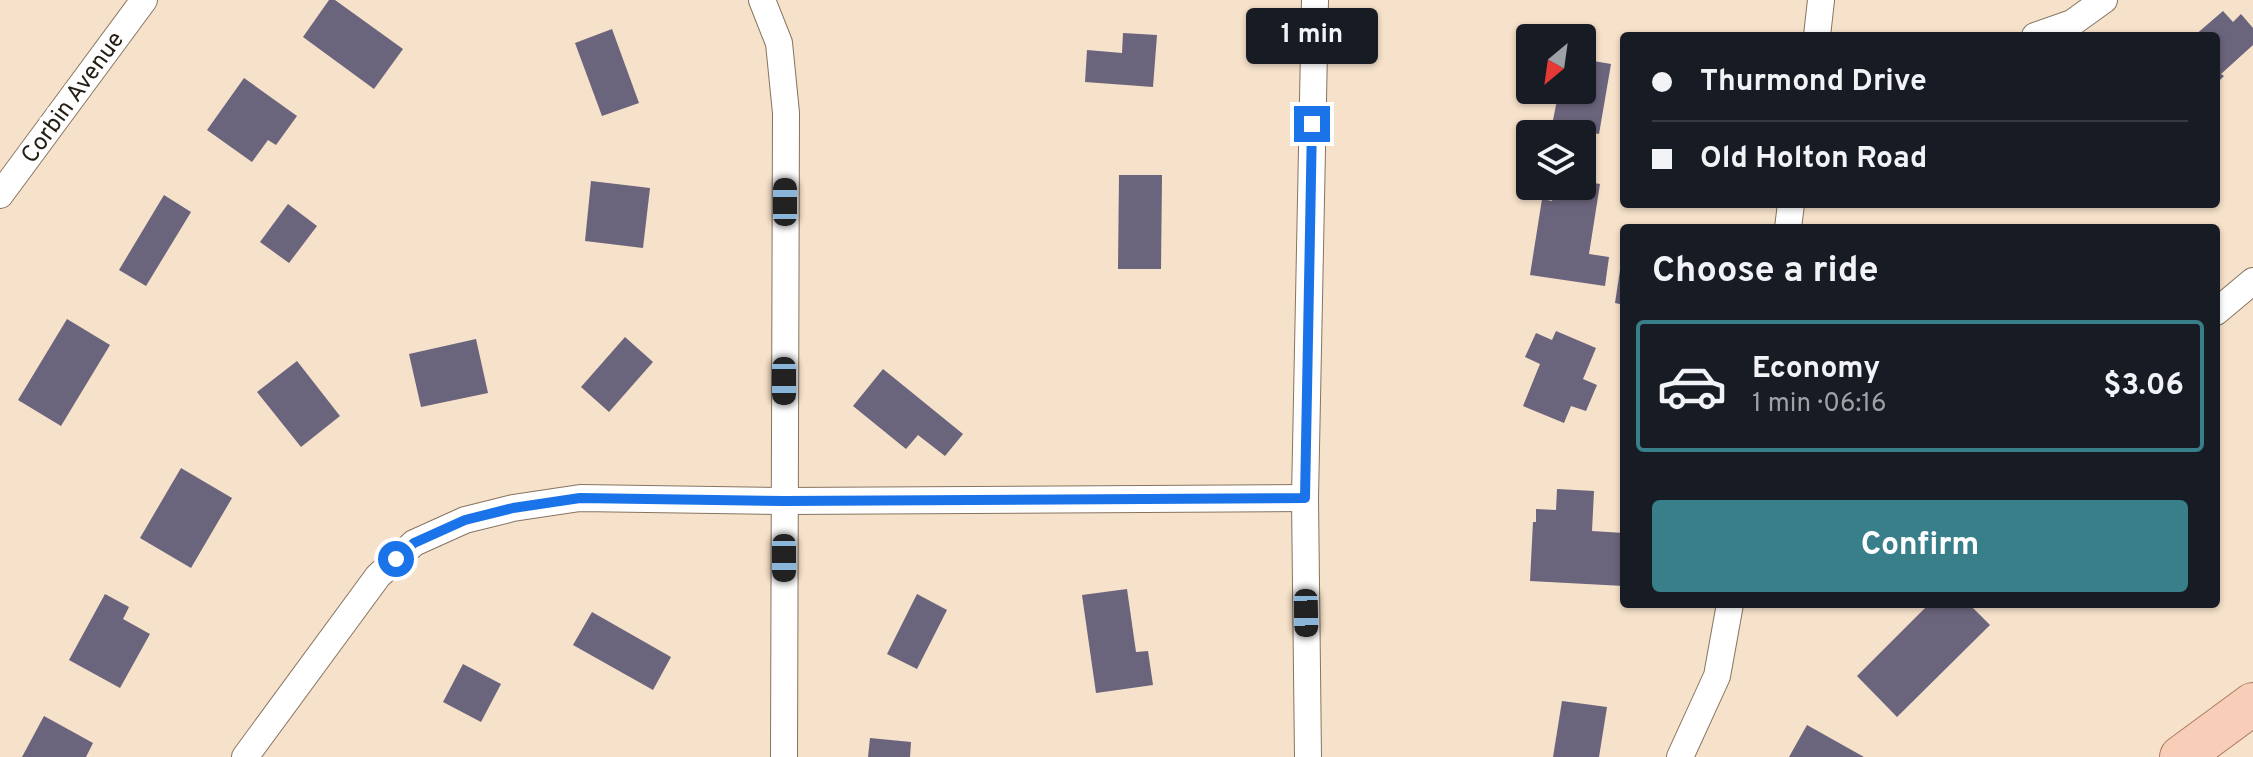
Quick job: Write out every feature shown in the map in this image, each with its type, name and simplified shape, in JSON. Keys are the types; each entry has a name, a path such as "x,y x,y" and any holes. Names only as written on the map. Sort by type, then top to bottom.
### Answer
{"main road":[{"path":"2181,757 2253,704"}],"street":[{"name":"Corbin Avenue","path":"0,195 144,0"},
{"path":"762,0 779,43 786,113 784,757"},
{"path":"1308,757 1305,498 1315,0"},
{"path":"1821,0 1825,32"},
{"path":"2046,32 2072,23 2104,0"},
{"path":"2220,309 2253,281"},
{"path":"245,757 378,576 414,543 465,520 513,508 580,498 784,501 1305,498"},
{"path":"1680,757 1717,676 1729,608"}],"building":[{"path":"329,0 335,0 403,49 374,89 303,37"},
{"path":"2223,11 2233,22 2241,14 2253,28 2253,45 2221,74 2224,76 2220,80 2220,32 2199,32"},
{"path":"612,29 639,103 602,116 575,43"},
{"path":"1123,33 1157,35 1153,87 1085,82 1087,50 1122,53"},
{"path":"1596,61 1611,64 1599,134 1596,133 1596,120 1553,120 1556,104 1596,104"},
{"path":"244,78 297,116 276,145 268,140 252,162 207,130"},
{"path":"1119,175 1162,175 1161,269 1118,269"},
{"path":"591,181 650,188 643,248 585,241"},
{"path":"1596,183 1600,184 1589,254 1609,257 1605,286 1530,275 1542,200 1596,200"},
{"path":"164,195 191,212 146,286 119,270"},
{"path":"288,204 317,226 289,263 260,242"},
{"path":"1620,270 1620,304 1615,303"},
{"path":"67,319 110,345 61,426 18,400"},
{"path":"1556,331 1596,348 1583,379 1597,385 1586,411 1571,406 1564,423 1523,406 1540,364 1525,357 1536,333 1552,340"},
{"path":"625,337 653,362 609,412 581,387"},
{"path":"476,339 488,393 421,407 409,354"},
{"path":"297,361 340,416 301,447 257,392"},
{"path":"883,369 963,434 945,456 918,435 906,449 853,406"},
{"path":"181,468 232,498 191,568 140,538"},
{"path":"1557,489 1594,491 1592,531 1620,533 1620,586 1530,581 1536,509 1556,510"},
{"path":"1127,589 1136,652 1148,651 1153,685 1096,693 1082,595"},
{"path":"105,594 129,607 123,619 150,634 120,688 69,660"},
{"path":"917,594 947,610 917,669 887,654"},
{"path":"1925,608 1973,608 1990,625 1897,717 1857,676"},
{"path":"592,612 671,657 653,690 573,645"},
{"path":"463,664 501,684 481,722 443,702"},
{"path":"1562,701 1607,707 1599,757 1553,757"},
{"path":"44,716 93,743 86,757 22,757"},
{"path":"1807,725 1864,757 1789,757"},
{"path":"870,738 911,742 910,757 868,757"}],"route":[{"path":"396,559 414,543 465,520 513,508 580,498 784,501 1305,498 1312,124"}]}
